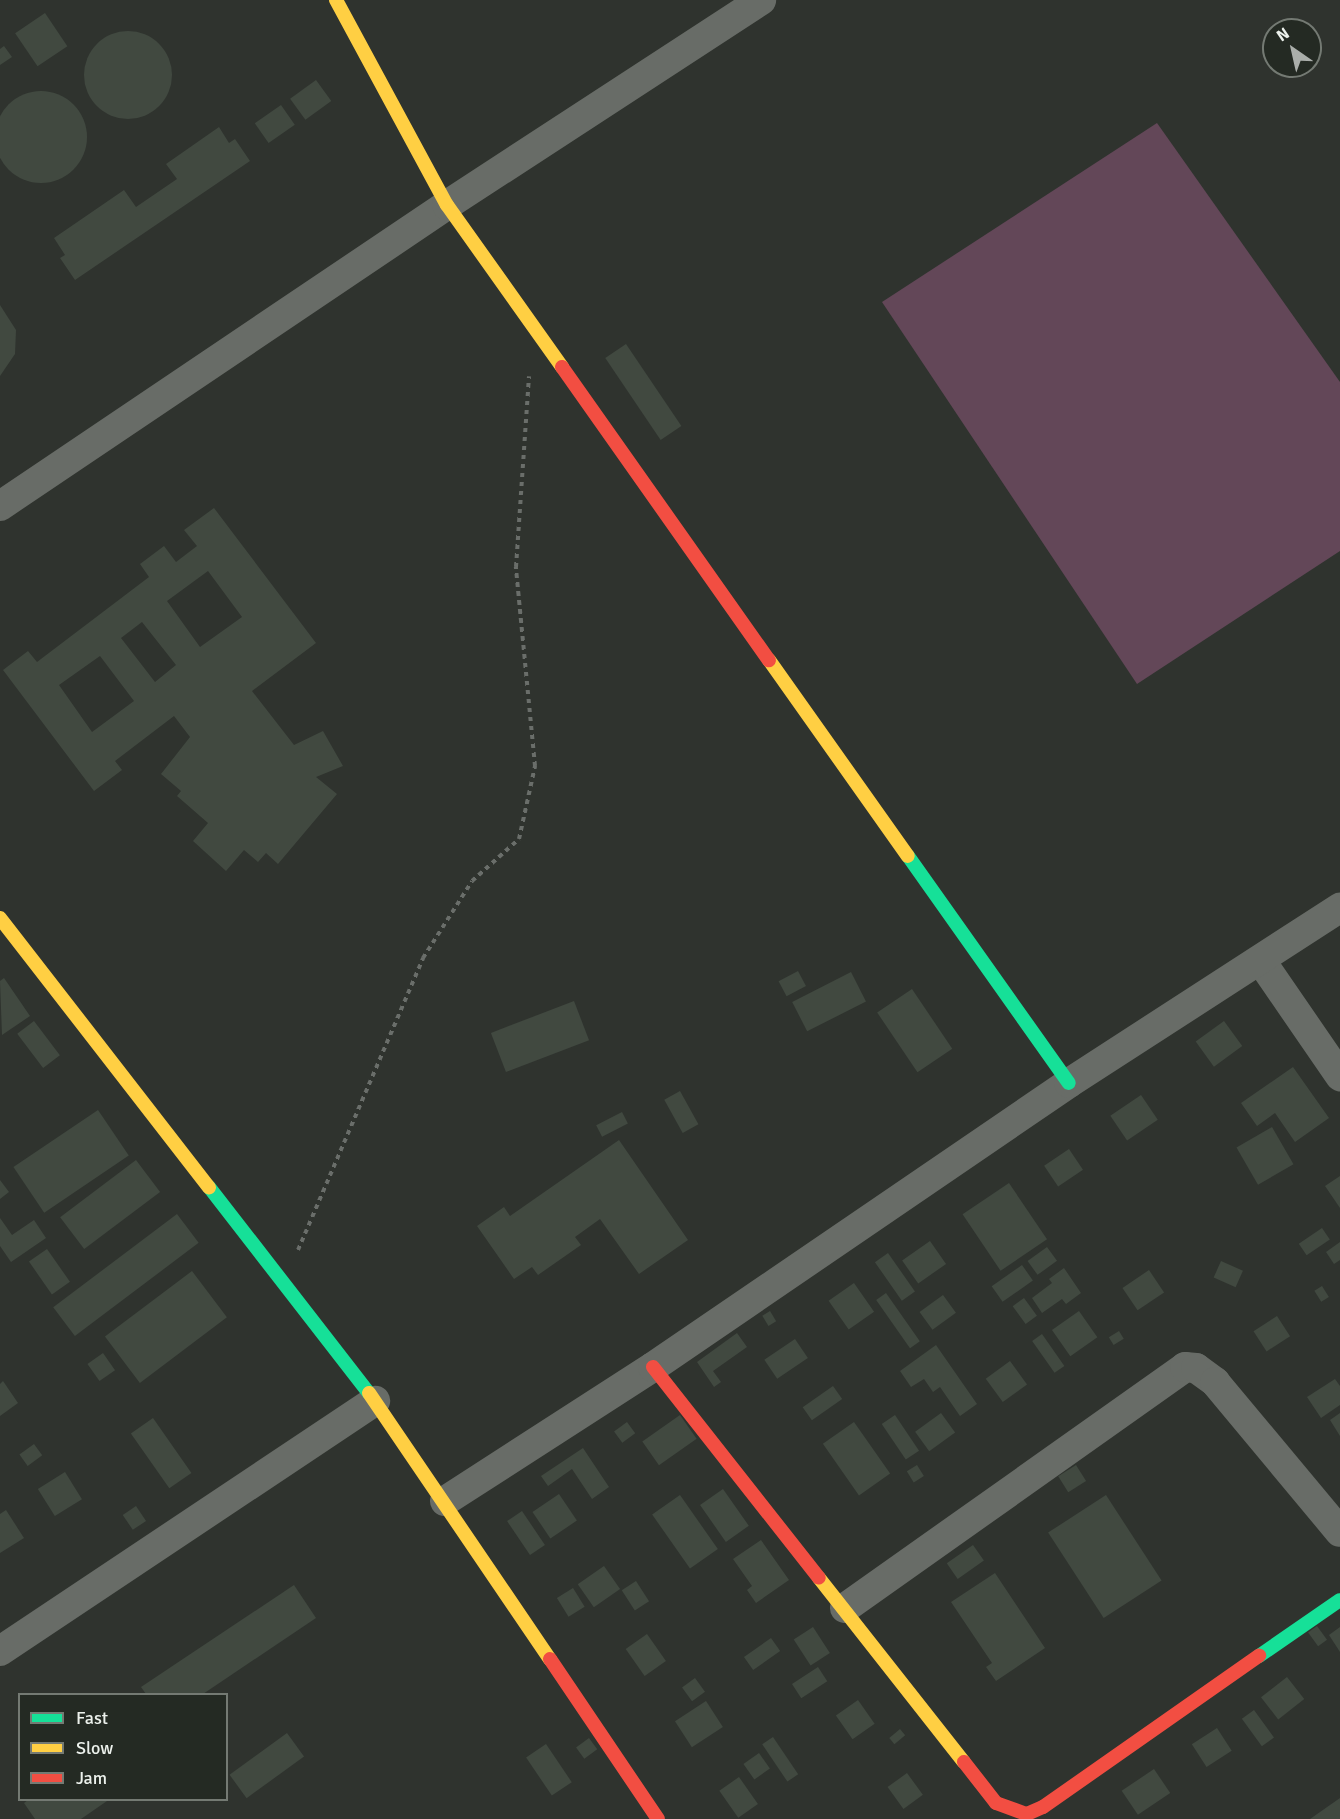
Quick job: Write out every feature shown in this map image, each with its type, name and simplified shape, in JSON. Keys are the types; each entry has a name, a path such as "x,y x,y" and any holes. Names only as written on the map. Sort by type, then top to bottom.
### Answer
{"street":[{"path":"336,0 447,205 1069,1083"},
{"path":"0,506 447,205 760,0"},
{"path":"445,1501 653,1367 1069,1083 1340,908"},
{"path":"0,918 375,1401 445,1501 658,1819"},
{"path":"1261,961 1340,1076"},
{"path":"653,1367 845,1608 996,1803 1027,1814 1043,1807 1340,1600"},
{"path":"845,1608 1185,1367 1196,1368 1215,1382 1340,1532"},
{"path":"0,1651 375,1401"}],"path":[{"path":"285,1284 423,958 472,881 519,839 536,766 516,567 533,327"}],"shaded area":[{"path":"1157,123 1340,382 1340,551 1137,684 882,302"}],"building":[{"path":"45,13 67,46 38,66 15,33"},
{"path":"128,31 145,35 159,44 168,58 172,75 168,92 159,106 145,115 128,119 111,115 97,106 88,92 84,75 88,58 97,44 111,35"},
{"path":"4,46 12,57 0,65 0,49"},
{"path":"316,80 331,101 305,120 290,99"},
{"path":"41,91 59,94 74,104 84,119 86,128 84,155 74,170 59,180 41,183 23,180 8,170 -1,157 -1,117 8,104 23,94"},
{"path":"281,105 295,125 269,143 255,123"},
{"path":"219,127 229,143 235,139 250,161 75,280 60,258 65,255 54,238 124,190 136,207 177,179 166,164"},
{"path":"0,305 16,330 15,354 0,376"},
{"path":"626,344 681,426 661,440 605,358"},
{"path":"214,508 316,643 252,691 294,745 323,731 343,766 316,777 337,794 278,864 266,853 258,862 244,850 226,871 193,841 208,823 177,796 181,791 161,774 190,737 174,716 115,761 122,770 94,791 3,670 28,651 37,662 149,577 140,564 164,546 176,562 197,546 184,530","holes":["208,571 242,617 200,647 167,601","142,622 176,665 155,682 121,638","100,656 134,701 92,732 59,685"]},
{"path":"798,971 806,986 787,996 779,981"},
{"path":"851,972 866,1001 807,1031 792,1002"},
{"path":"4,978 30,1016 2,1035 0,981"},
{"path":"912,989 952,1049 917,1072 877,1012"},
{"path":"574,1001 589,1040 506,1072 491,1033"},
{"path":"34,1021 60,1055 43,1068 17,1034"},
{"path":"1224,1021 1242,1046 1214,1067 1196,1042"},
{"path":"1293,1067 1329,1118 1295,1142 1275,1113 1257,1126 1241,1103"},
{"path":"680,1091 698,1124 683,1133 664,1100"},
{"path":"1141,1095 1158,1120 1127,1141 1110,1116"},
{"path":"98,1110 129,1156 44,1213 13,1167"},
{"path":"622,1112 628,1124 602,1137 596,1125"},
{"path":"1272,1127 1294,1164 1258,1185 1236,1148"},
{"path":"619,1140 688,1240 639,1274 600,1219 575,1237 581,1245 538,1275 532,1267 514,1279 477,1226 504,1207 510,1216"},
{"path":"1069,1149 1083,1170 1058,1187 1044,1166"},
{"path":"136,1160 160,1192 84,1249 60,1217"},
{"path":"1340,1176 1340,1208 1325,1186"},
{"path":"0,1180 9,1192 0,1199"},
{"path":"1009,1183 1047,1239 1001,1271 963,1214"},
{"path":"177,1214 199,1243 75,1336 53,1307"},
{"path":"0,1218 12,1235 34,1220 46,1238 11,1262 0,1246"},
{"path":"1322,1228 1330,1240 1307,1255 1299,1244"},
{"path":"930,1241 946,1264 918,1283 902,1261"},
{"path":"1340,1242 1340,1260 1334,1264 1326,1252"},
{"path":"1047,1247 1057,1261 1038,1275 1028,1261"},
{"path":"47,1249 70,1282 52,1294 29,1262"},
{"path":"888,1253 915,1292 902,1301 875,1262"},
{"path":"1221,1261 1243,1271 1236,1287 1214,1277"},
{"path":"1022,1265 1033,1281 1003,1302 992,1286"},
{"path":"1064,1268 1081,1293 1066,1304 1062,1299 1042,1313 1032,1298 1052,1283 1049,1279"},
{"path":"1149,1270 1164,1292 1138,1310 1122,1288"},
{"path":"192,1271 227,1317 140,1383 105,1337"},
{"path":"854,1283 874,1312 849,1329 829,1301"},
{"path":"1322,1286 1329,1297 1321,1302 1314,1291"},
{"path":"886,1293 920,1341 910,1348 876,1300"},
{"path":"943,1295 956,1313 932,1330 920,1312"},
{"path":"1024,1298 1037,1316 1026,1324 1013,1306"},
{"path":"770,1311 776,1321 768,1326 762,1316"},
{"path":"1079,1311 1097,1337 1070,1356 1052,1330"},
{"path":"1277,1316 1290,1336 1267,1351 1254,1331"},
{"path":"1119,1331 1124,1339 1114,1345 1109,1337"},
{"path":"737,1333 747,1347 713,1371 721,1382 714,1387 697,1362"},
{"path":"1042,1334 1064,1366 1055,1373 1032,1341"},
{"path":"795,1339 808,1358 777,1379 764,1360"},
{"path":"936,1345 977,1404 960,1416 940,1387 933,1392 924,1379 911,1387 900,1371"},
{"path":"103,1353 115,1370 99,1381 87,1364"},
{"path":"1010,1361 1027,1384 1003,1402 986,1379"},
{"path":"1335,1379 1340,1386 1340,1405 1321,1418 1307,1397"},
{"path":"3,1381 18,1403 0,1416 0,1384"},
{"path":"833,1386 842,1399 812,1420 803,1407"},
{"path":"941,1413 955,1432 929,1451 915,1432"},
{"path":"1340,1413 1340,1436 1330,1420"},
{"path":"680,1415 697,1439 659,1465 642,1441"},
{"path":"895,1415 919,1451 906,1460 882,1424"},
{"path":"153,1418 191,1473 169,1488 131,1433"},
{"path":"627,1422 635,1433 622,1443 614,1431"},
{"path":"854,1422 890,1474 859,1495 823,1444"},
{"path":"34,1444 42,1455 28,1466 19,1455"},
{"path":"583,1448 609,1487 592,1499 572,1469 548,1486 541,1476"},
{"path":"917,1465 924,1476 914,1482 907,1471"},
{"path":"1076,1465 1086,1481 1068,1492 1058,1476"},
{"path":"65,1472 82,1499 55,1516 38,1489"},
{"path":"723,1489 749,1526 726,1542 700,1505"},
{"path":"559,1494 577,1521 550,1538 532,1512"},
{"path":"680,1495 718,1549 690,1569 652,1515"},
{"path":"1106,1495 1162,1581 1104,1618 1048,1533"},
{"path":"136,1506 146,1521 133,1530 123,1515"},
{"path":"6,1510 24,1538 0,1553 0,1514"},
{"path":"522,1511 545,1545 530,1555 507,1521"},
{"path":"761,1540 789,1580 756,1603 747,1590 752,1586 733,1559"},
{"path":"973,1545 984,1561 958,1579 947,1563"},
{"path":"604,1566 620,1589 594,1607 578,1584"},
{"path":"995,1573 1045,1648 996,1681 986,1667 992,1663 951,1602"},
{"path":"636,1581 649,1601 635,1610 622,1590"},
{"path":"294,1585 316,1618 204,1693 145,1693 141,1687"},
{"path":"573,1588 585,1607 569,1617 557,1598"},
{"path":"1317,1626 1327,1640 1318,1646 1308,1632"},
{"path":"813,1627 830,1653 811,1666 794,1640"},
{"path":"1340,1627 1340,1652 1329,1635"},
{"path":"647,1634 666,1661 645,1676 626,1649"},
{"path":"771,1638 780,1651 753,1670 744,1657"},
{"path":"818,1667 827,1681 801,1698 792,1684"},
{"path":"1287,1677 1304,1699 1278,1719 1261,1697"},
{"path":"695,1678 705,1692 692,1701 682,1687"},
{"path":"858,1700 875,1724 853,1739 836,1715"},
{"path":"706,1701 723,1727 692,1747 675,1721"},
{"path":"1254,1710 1274,1738 1262,1746 1242,1719"},
{"path":"1217,1728 1232,1751 1207,1767 1192,1744"},
{"path":"900,1729 905,1735 894,1744 889,1738"},
{"path":"287,1733 304,1756 247,1798 230,1775"},
{"path":"773,1737 798,1774 787,1782 762,1744"},
{"path":"589,1738 597,1749 584,1759 576,1747"},
{"path":"546,1744 572,1782 552,1796 526,1757"},
{"path":"759,1753 770,1769 754,1779 743,1764"},
{"path":"1154,1769 1170,1793 1138,1815 1122,1791"},
{"path":"907,1773 923,1795 903,1809 888,1787"},
{"path":"739,1777 758,1804 738,1818 719,1791"},
{"path":"1340,1798 1340,1819 1310,1819"},
{"path":"27,1801 107,1801 81,1819 35,1819 24,1803"}],"traffic: fast":[{"path":"908,856 1069,1083"},
{"path":"209,1187 369,1393"},
{"path":"1259,1656 1340,1600"}],"traffic: slow":[{"path":"336,0 447,205 562,367"},
{"path":"769,660 908,856"},
{"path":"0,918 209,1187"},
{"path":"369,1393 550,1659"},
{"path":"819,1578 964,1762"}],"traffic: jam":[{"path":"562,367 769,660"},
{"path":"653,1367 819,1578"},
{"path":"964,1762 996,1803 1027,1814 1043,1807 1259,1656"},
{"path":"550,1659 658,1819"}]}
